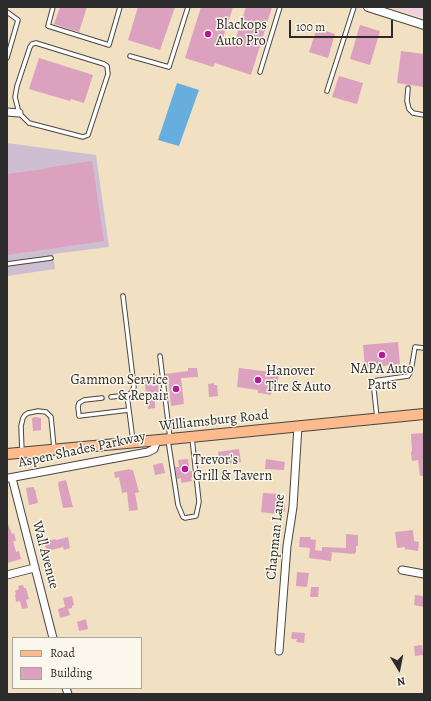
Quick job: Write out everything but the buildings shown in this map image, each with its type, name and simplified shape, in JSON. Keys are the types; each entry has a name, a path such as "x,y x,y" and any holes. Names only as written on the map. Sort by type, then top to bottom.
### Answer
{"main road":[{"name":"Williamsburg Road","path":"7,454 424,414"}],"street":[{"path":"368,7 424,25"},
{"path":"7,112 19,113"},
{"name":"Chapman Lane","path":"279,651 287,546 293,507 298,426"},
{"name":"Aspen Shades Parkway","path":"9,478 148,452 154,449 165,439"},
{"name":"Wall Avenue","path":"9,478 53,637"},
{"path":"7,575 34,568"},
{"path":"402,570 424,574"}],"lane":[{"path":"53,7 48,26 109,45 120,7"},
{"path":"130,56 168,67 188,7"},
{"path":"260,72 280,7"},
{"path":"327,91 354,7"},
{"path":"7,12 18,20 7,58"},
{"path":"32,44 96,61 107,66 108,74 88,135 83,137 29,123 19,113 15,97 17,86 32,44"},
{"path":"408,88 407,101 409,109 413,113 424,115"},
{"path":"7,264 51,258"},
{"path":"111,397 127,395 131,393 134,387 123,296"},
{"path":"377,419 373,381 408,376 412,372 415,347 424,348"},
{"path":"160,356 165,439 178,505 183,517 185,518 196,516 199,502 192,437"},
{"path":"127,395 134,442"},
{"path":"102,398 84,400 79,403 78,406 80,416 129,410"},
{"path":"22,453 21,426 23,418 25,415 38,411 46,412 51,417 54,450"}],"shaded area":[{"path":"391,7 424,7 424,18"},
{"path":"7,143 96,155 109,247 53,254 55,269 7,276"}],"water":[{"path":"177,83 199,90 179,146 158,140"}],"place":[{"name":"Blackops Auto Pro","path":"208,34"},
{"name":"NAPA Auto Parts","path":"382,355"},
{"name":"Hanover Tire & Auto","path":"258,380"},
{"name":"Gammon Service & Repair","path":"176,389"},
{"name":"Trevor's Grill & Tavern","path":"185,469"}]}
